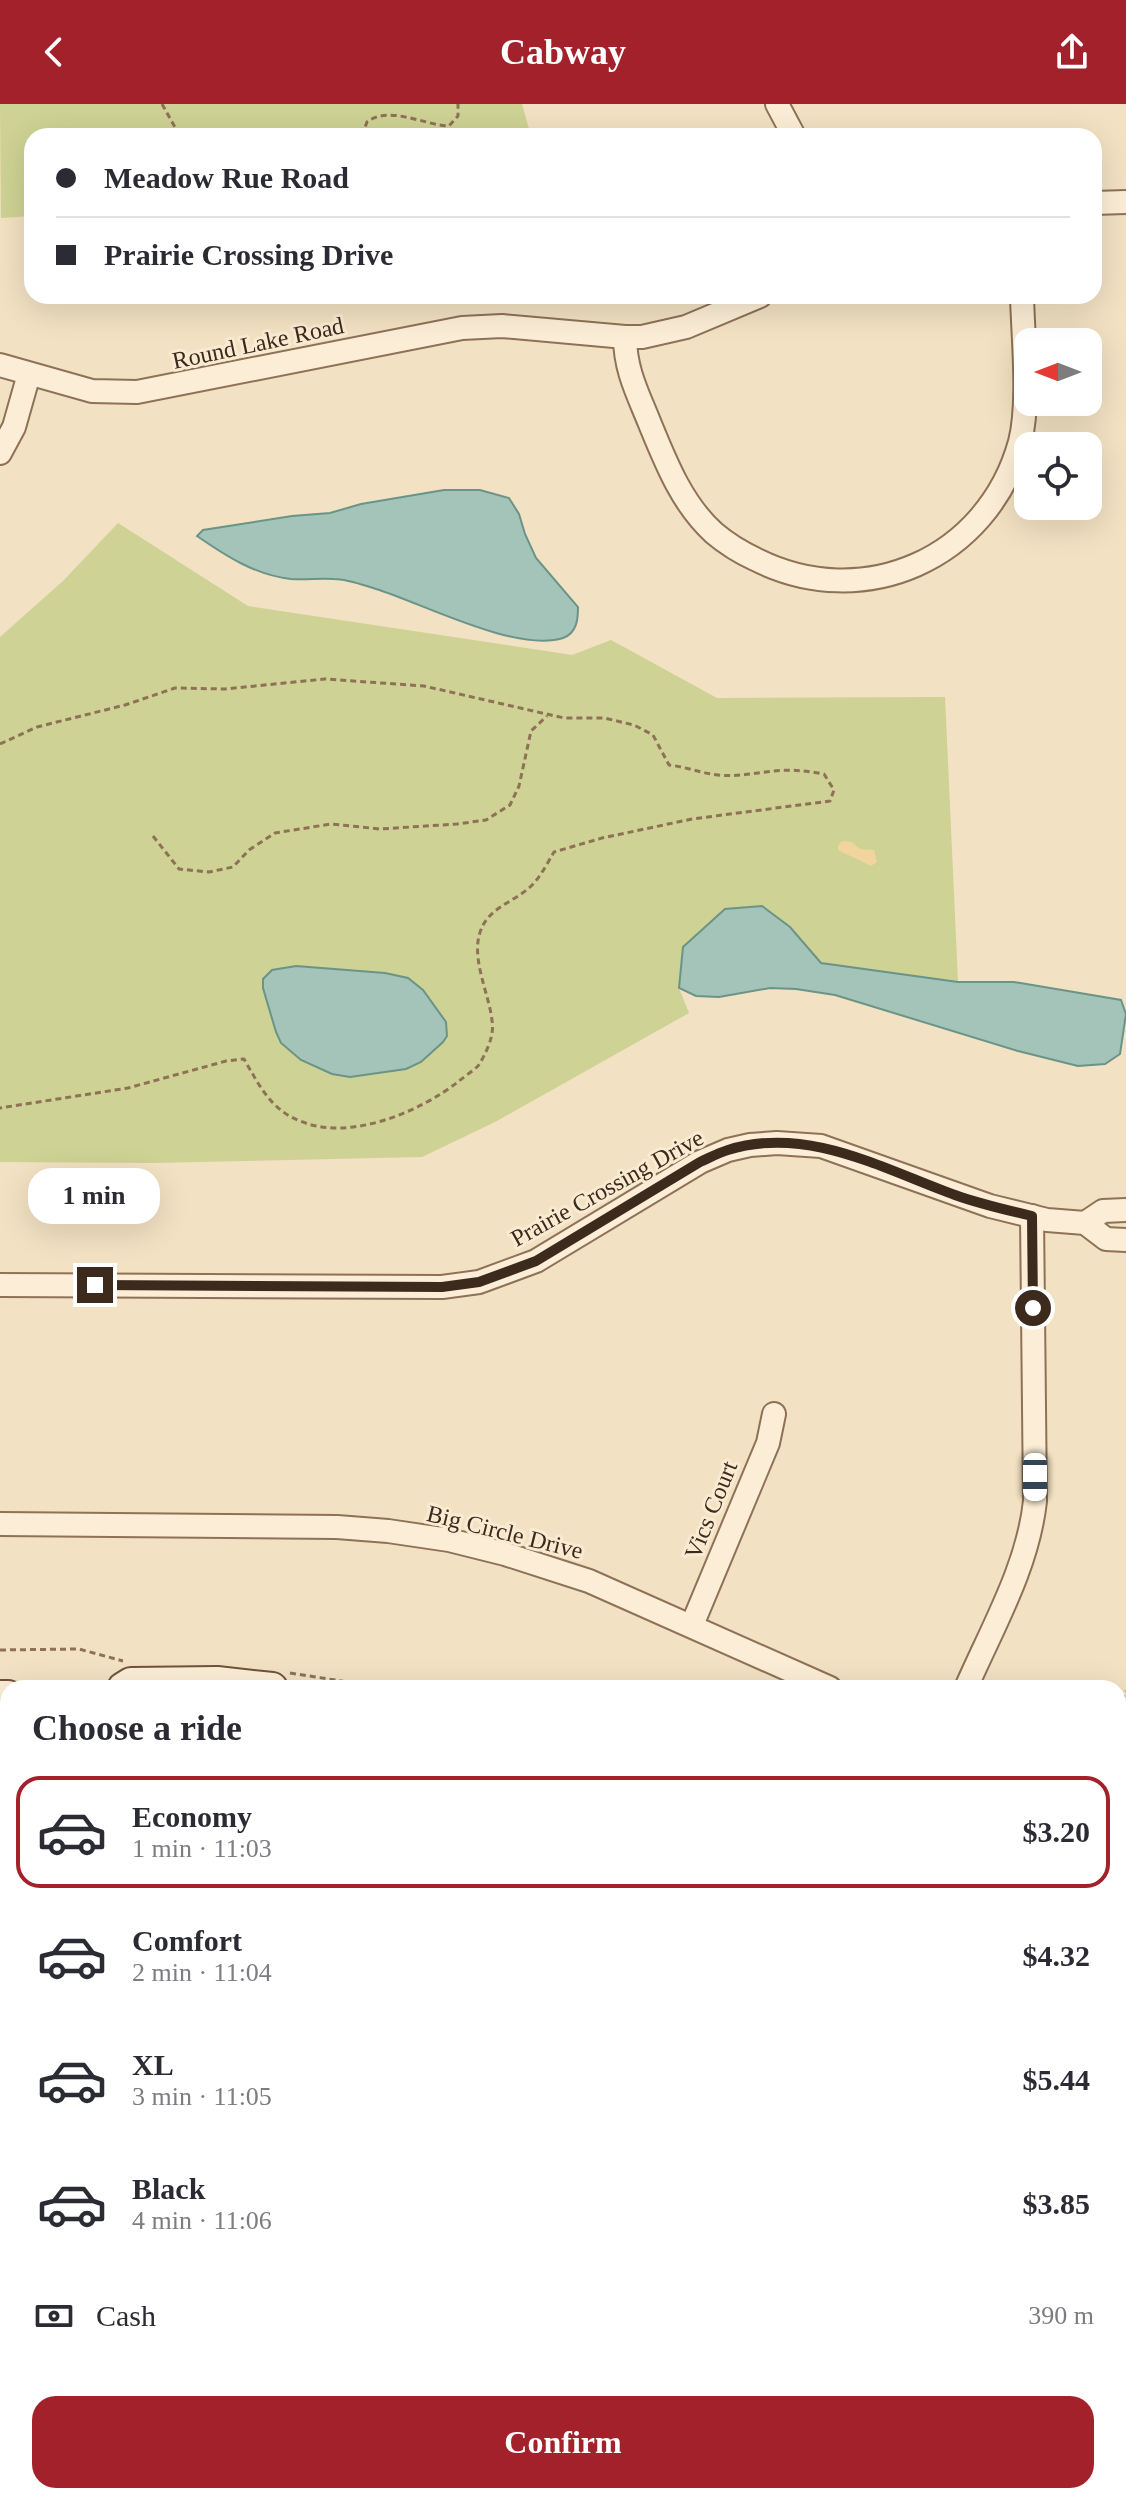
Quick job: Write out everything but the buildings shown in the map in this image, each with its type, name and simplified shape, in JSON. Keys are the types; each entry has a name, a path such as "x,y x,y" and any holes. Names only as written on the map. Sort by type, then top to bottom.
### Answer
{"street":[{"path":"777,104 790,128"},
{"path":"1102,203 1126,202"},
{"name":"Round Lake Road","path":"0,365 92,391 115,394 462,328 502,326 625,337 671,332 740,304"},
{"path":"625,337 627,367 662,454 688,502 703,522 737,550 776,570 816,579 856,580 899,572 939,554 972,527 1002,487 1021,439 1025,411 1022,304"},
{"path":"0,453 14,427 29,374"},
{"name":"Prairie Crossing Drive","path":"0,1285 442,1287 479,1282 536,1261 700,1162 728,1150 777,1143 821,1146 954,1195 1032,1216 1085,1223 1106,1239 1126,1240"},
{"name":"Prairie Crossing Drive","path":"1085,1223 1103,1211 1126,1210"},
{"path":"969,1680 1032,1529 1035,1501 1032,1216"},
{"name":"Vics Court","path":"692,1625 768,1443 774,1414"},
{"name":"Big Circle Drive","path":"0,1524 293,1526 403,1533 449,1540 575,1576 812,1680"}],"path":[{"path":"162,104 176,128"},
{"path":"365,128 367,122 380,116 449,126 458,116 458,104"},
{"path":"0,744 37,727 125,705 175,688 225,689 325,679 424,686 564,718 604,718 634,725 653,735 669,765 717,775 801,770 824,774 834,790 830,801 692,819 602,838 554,852 533,884 491,912 479,936 480,972 491,1014 492,1036 479,1065 445,1092 409,1112 367,1124 335,1128 302,1122 283,1112 265,1095 244,1059 226,1061 128,1088 0,1108"},
{"path":"153,836 179,869 209,872 233,867 249,850 275,833 331,824 380,829 486,820 510,805 519,786 531,731 549,715"}],"green space":[{"path":"0,104 522,104 529,128 24,128 24,217 1,218"},
{"path":"118,523 248,606 572,655 611,640 717,698 945,697 958,982 821,963 790,927 679,988 689,1013 495,1122 422,1157 152,1163 0,1162 0,637 63,581"}],"sand":[{"path":"842,841 852,842 860,849 874,850 877,862 871,866 838,850"}],"water":[{"path":"444,490 480,490 509,498 519,514 536,558 578,607 577,621 571,633 563,638 543,641 520,639 350,581 278,577 241,564 197,536 203,530 330,513 361,504"},
{"path":"762,906 790,927 821,963 958,982 1014,982 1121,1000 1126,1014 1120,1054 1105,1064 1078,1066 1018,1051 835,995 770,988 719,997 696,996 679,988 683,947 725,909"},
{"path":"296,966 385,973 408,978 423,990 446,1022 447,1036 421,1062 406,1069 350,1077 332,1074 301,1060 281,1043 263,988 263,979 272,970"}],"route":[{"path":"95,1285 442,1287 479,1282 536,1261 700,1162 728,1150 777,1143 821,1146 954,1195 1032,1216 1033,1308"}]}
